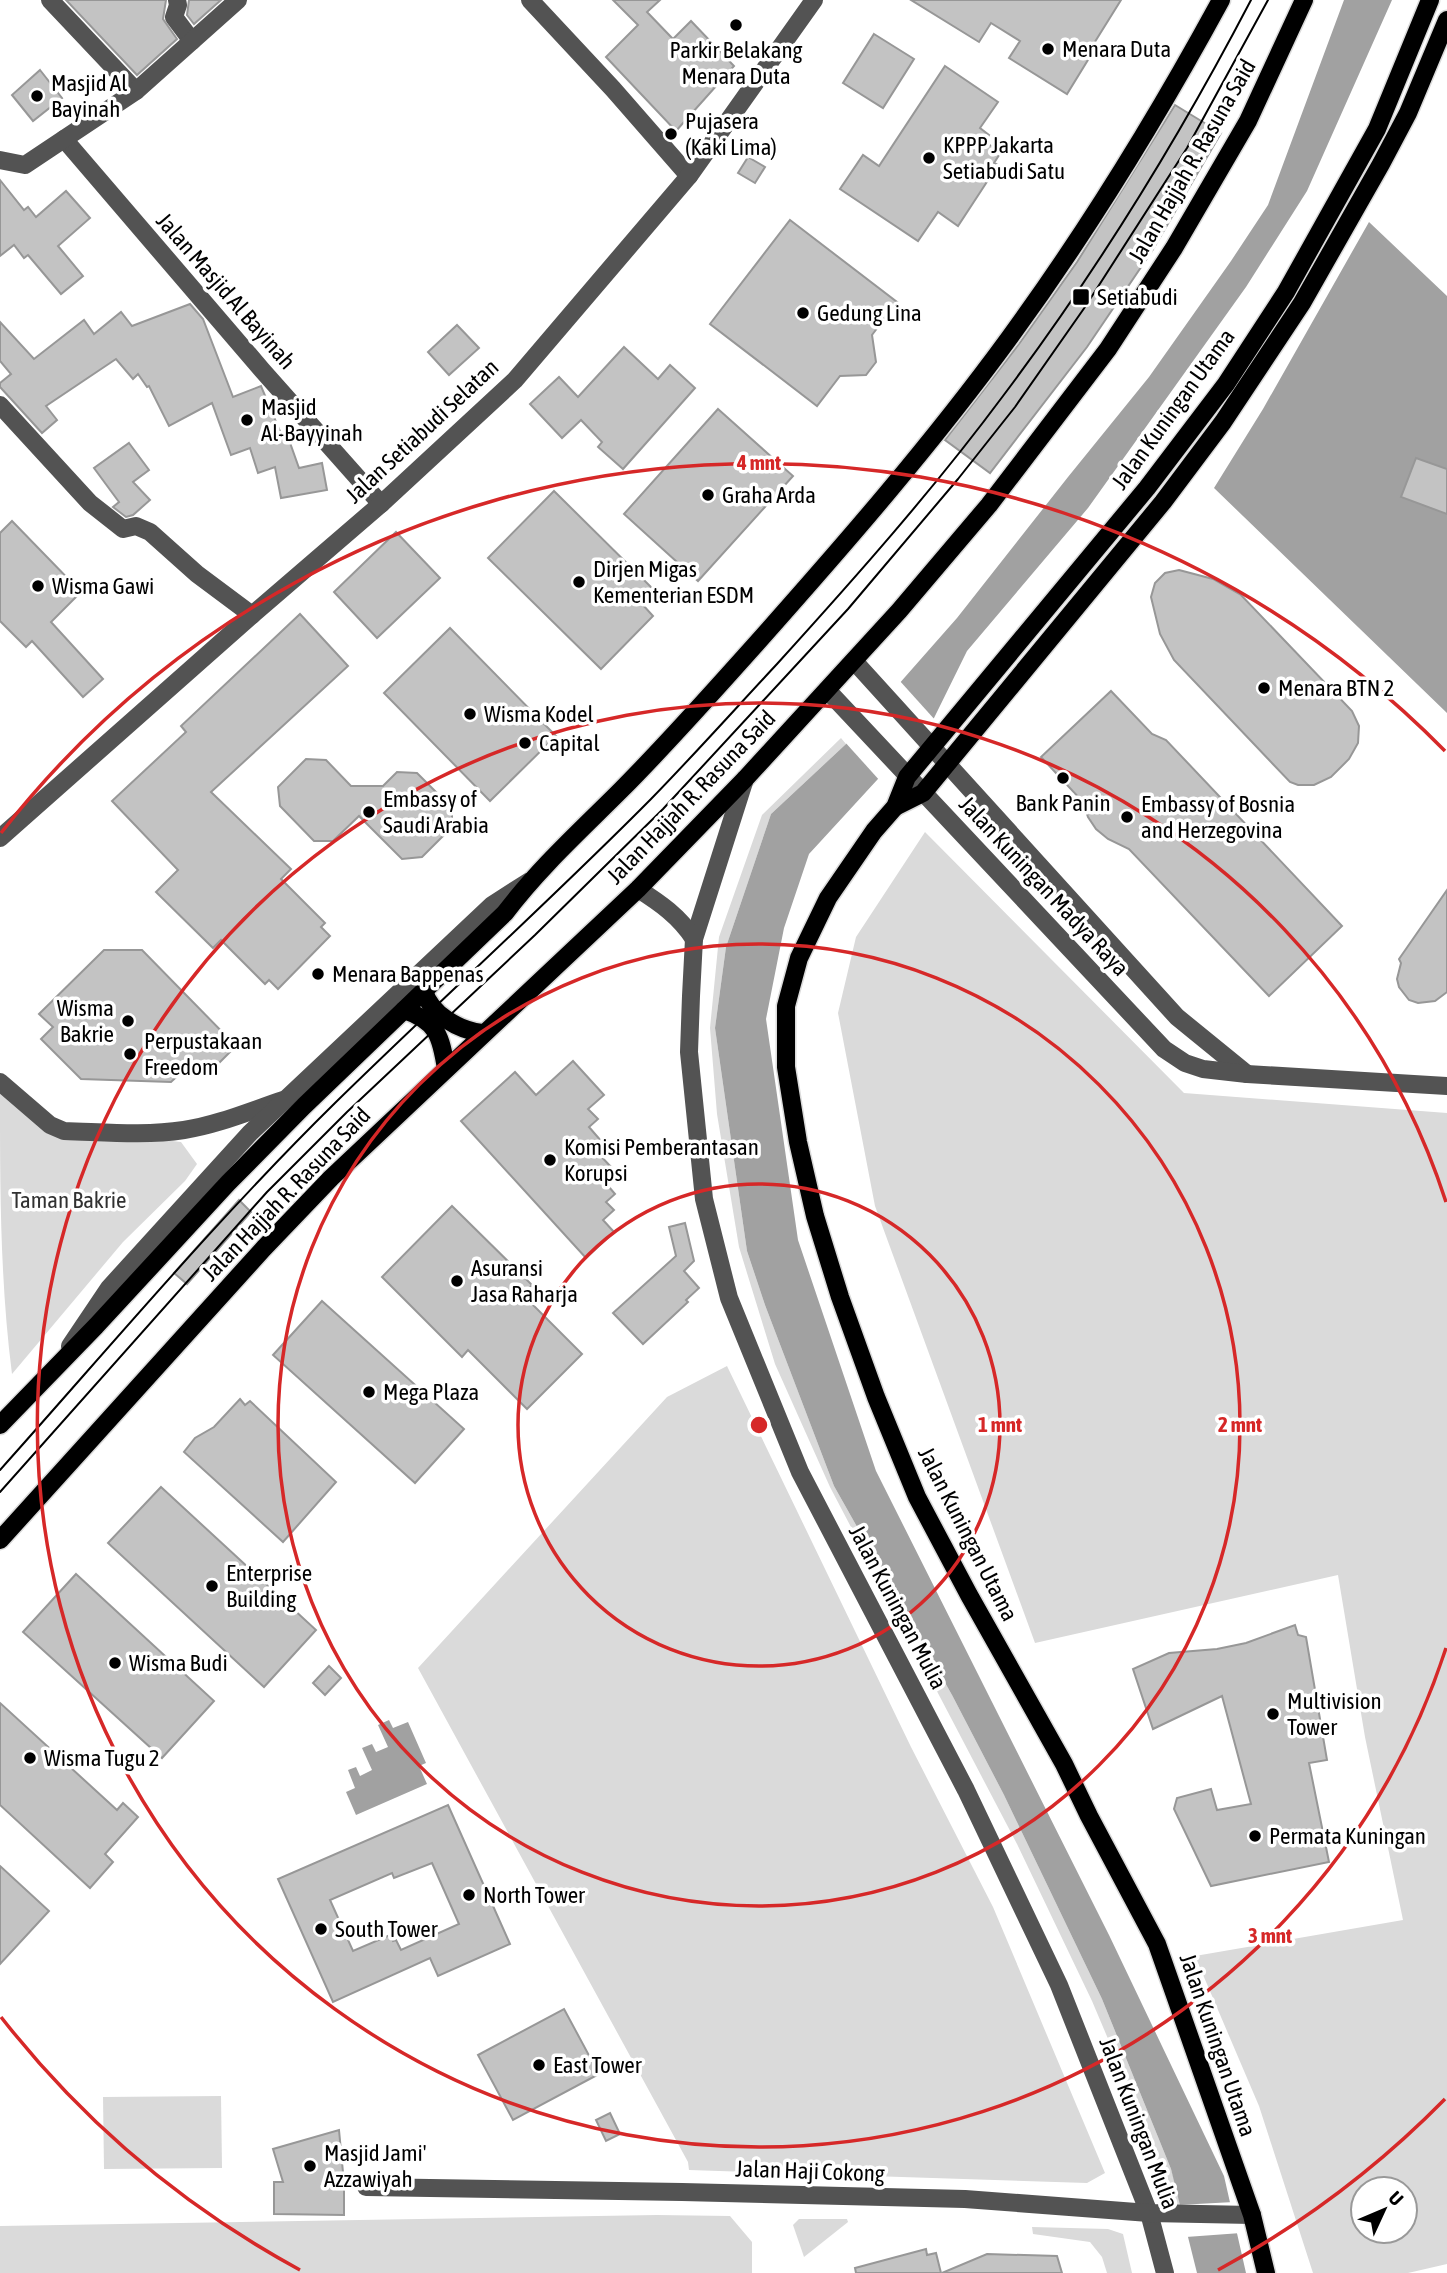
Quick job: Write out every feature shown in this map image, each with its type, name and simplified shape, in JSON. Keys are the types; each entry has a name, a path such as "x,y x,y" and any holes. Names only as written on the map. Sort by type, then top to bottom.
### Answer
{"main road":[{"name":"Jalan Hajjah R. Rasuna Said","path":"0,1425 304,1106 505,913 529,881 632,779 755,645 896,481 995,357 1100,205 1181,72 1221,0"},
{"name":"Jalan Hajjah R. Rasuna Said","path":"0,1539 298,1212 482,1034 638,889 745,779 828,691 989,505 1108,349 1195,214 1248,121 1304,0"},
{"name":"Jalan Kuningan Utama","path":"895,807 903,772 1147,488 1226,384 1286,292 1377,129 1430,0"},
{"name":"Jalan Kuningan Utama","path":"1266,2273 1244,2215 1157,1944 1064,1764 969,1595 918,1497 872,1384 815,1216 798,1142 786,1067 786,1006 799,958 828,898 874,831 895,807 923,793 1163,502 1223,422 1302,303 1395,137 1447,20"},
{"path":"1377,129 1395,137"},
{"path":"424,991 428,1004 439,1013 459,1027 482,1034"},
{"path":"404,1010 427,1020 435,1028 446,1069"}],"street":[{"path":"50,0 136,91"},
{"path":"177,0 174,17 192,41"},
{"path":"0,160 26,165 136,91 238,0"},
{"path":"530,0 689,176"},
{"name":"Jalan Setiabudi Selatan","path":"0,838 381,504 515,380 689,176 814,0"},
{"name":"Jalan Masjid Al Bayinah","path":"64,139 253,360 381,504"},
{"path":"0,405 101,512 122,529 136,527 150,532 197,574 252,615"},
{"name":"Jalan Kuningan Madya Raya","path":"854,661 1177,1017 1247,1074"},
{"name":"Jalan Kuningan Madya Raya","path":"828,691 1164,1049 1185,1063 1203,1069 1247,1074 1447,1086"},
{"name":"Jalan Kuningan Mulia","path":"745,779 694,939 689,1052 704,1199 729,1298 800,1472 966,1790 1059,1985 1149,2213 1165,2273"},
{"name":"Jalan Hajjah R. Rasuna Said","path":"57,1366 115,1280 250,1133 492,905 529,881"},
{"path":"638,889 667,908 684,924 694,939"},
{"path":"0,1082 50,1125 64,1131 158,1133 185,1130 289,1098"},
{"name":"Jalan Haji Cokong","path":"366,2187 965,2199 1149,2213 1244,2215"}],"green space":[{"path":"841,738 846,744 771,814 726,947 715,1028 747,1251 834,1486 952,1695 1004,1795 1102,1999 1171,2169 1182,2205 1172,2206 1145,2126 1092,2001 1017,1844 830,1487 775,1364 739,1247 717,1114 710,1028 719,937 762,815"},
{"path":"925,832 1184,1093 1447,1113 1447,2264 1408,2273 1313,2273 1259,2106 1195,1956 1403,1920 1365,1737 1338,1575 1035,1643 875,1206 838,1013 856,937"},
{"name":"Taman Bakrie","path":"0,1091 47,1127 181,1142 197,1164 185,1181 123,1242 12,1374 3,1268"},
{"path":"727,1366 911,1747 993,1907 1105,2173 1087,2183 689,2170 688,2162 418,1668 667,1397"},
{"path":"221,2096 222,2168 104,2169 103,2097"},
{"path":"730,2216 752,2242 752,2273 0,2273 0,2226"},
{"path":"799,2219 847,2219 848,2222 804,2257 793,2225"},
{"path":"1032,2227 1108,2229 1123,2234 1132,2273 1107,2273 1102,2257 1090,2242 1033,2234"}],"shaded area":[{"path":"1344,0 1392,0 1307,191 1246,287 1088,508 967,651 934,718 809,854 784,928 766,1019 798,1240 876,1471 1109,1935 1224,2176 1246,2273 1197,2273 1171,2169 1102,1999 1004,1795 952,1695 834,1486 747,1251 715,1028 726,947 771,814 846,744 957,618 1149,377 1231,261 1268,205"},
{"path":"1369,222 1447,296 1447,713 1214,488 1263,409"},
{"path":"389,1720 393,1728 408,1722 426,1763 419,1766 427,1784 356,1815 346,1792 355,1788 348,1770 356,1767 360,1776 372,1770 362,1748 372,1744 376,1752 388,1747 378,1725"}],"pier":[{"path":"899,680 936,721 881,782 844,741"},
{"path":"1234,2202 1241,2233 1186,2237 1178,2205"}],"building":[{"path":"66,0 166,0 163,19 177,39 137,75"},
{"path":"189,0 221,0 194,24 187,15"},
{"path":"613,0 660,0 647,12 673,39 691,21 734,66 676,131 606,57 638,25"},
{"name":"Menara Duta","path":"911,0 1121,0 1088,53 1091,55 1067,94 1009,58 1020,41 991,23 979,42"},
{"path":"874,34 914,59 883,108 843,83"},
{"name":"KPPP Jakarta Setiabudi Satu","path":"945,66 998,102 980,128 989,135 985,142 1001,152 994,163 998,165 958,226 938,212 918,241 840,189 863,155 879,166"},
{"name":"Masjid Al Bayinah","path":"40,70 62,98 33,121 12,95"},
{"path":"1175,105 1221,133 1152,251 1087,347 990,473 945,440 1019,344 1077,262"},
{"path":"748,157 765,167 755,183 738,173"},
{"path":"0,180 24,210 28,207 36,217 66,191 90,218 58,246 83,276 61,294 28,255 24,258 14,245 0,256"},
{"name":"Gedung Lina","path":"790,220 897,302 872,335 876,362 866,375 840,376 817,406 710,324"},
{"path":"190,304 203,319 233,397 261,386 284,441 289,440 299,468 322,463 327,490 281,498 275,467 258,473 250,448 231,455 212,403 169,426 149,386 147,387 138,374 133,379 116,359 46,406 57,420 42,433 0,387 0,383 11,374 0,361 0,322 34,359 84,320 94,334 121,312 132,326"},
{"path":"457,325 479,348 449,375 428,352"},
{"path":"624,347 658,379 670,365 695,388 623,469 598,447 602,442 581,420 562,438 530,404 559,377 578,397"},
{"name":"Graha Arda","path":"718,409 793,476 698,581 624,514"},
{"path":"129,443 149,470 133,482 150,500 133,515 126,517 113,507 119,502 94,468"},
{"path":"1416,458 1447,469 1447,514 1401,497"},
{"name":"Dirjen Migas Kementerian ESDM","path":"554,491 655,591 642,604 653,616 601,669 488,558"},
{"name":"Wisma Gawi","path":"12,521 81,592 51,622 103,679 83,697 32,641 26,647 0,621 0,533"},
{"path":"396,532 440,578 377,638 334,592"},
{"name":"Menara BTN 2","path":"1179,570 1213,579 1241,595 1352,711 1359,726 1358,743 1349,759 1331,777 1314,785 1290,782 1174,660 1160,634 1151,597 1155,583 1165,573"},
{"path":"300,614 348,666 211,792 291,869 281,879 325,923 321,927 330,936 278,989 269,980 265,984 221,940 213,948 156,892 178,870 112,801 186,732 181,726"},
{"name":"Wisma Kodel","path":"450,628 556,736 490,801 384,693"},
{"path":"1111,691 1152,734 1166,740 1342,926 1269,996 1129,849 1108,839 1096,829 1083,802 1041,757"},
{"name":"Embassy of Saudi Arabia","path":"306,759 326,760 351,786 383,786 397,772 417,773 452,808 452,827 422,857 402,859 359,816 333,841 314,841 280,806 278,787"},
{"path":"1447,890 1447,992 1435,1001 1418,1003 1409,1000 1399,987 1399,959"},
{"name":"Wisma Bakrie","path":"104,950 142,950 236,1046 212,1070 207,1065 188,1066 171,1082 81,1079 41,1039 53,1027 39,1014"},
{"name":"Komisi Pemberantasan Korupsi","path":"573,1061 604,1095 588,1109 598,1119 589,1127 602,1142 594,1149 614,1170 603,1180 615,1194 606,1202 614,1210 603,1220 614,1232 586,1258 461,1121 515,1072 536,1095"},
{"path":"239,1200 251,1212 187,1284 174,1273"},
{"name":"Asuransi Jasa Raharja","path":"452,1206 532,1285 523,1295 582,1354 527,1409 468,1350 462,1357 382,1277"},
{"path":"685,1223 694,1261 684,1271 699,1288 686,1300 688,1302 643,1344 613,1313 676,1256 669,1227"},
{"name":"Mega Plaza","path":"322,1301 464,1429 415,1483 273,1355"},
{"path":"240,1399 245,1405 250,1401 336,1482 283,1542 184,1452 195,1438 214,1427"},
{"name":"Enterprise Building","path":"161,1487 316,1630 264,1687 108,1543"},
{"name":"Wisma Budi","path":"76,1574 214,1701 162,1758 23,1632"},
{"path":"1295,1625 1298,1635 1306,1637 1327,1760 1309,1763 1329,1862 1211,1886 1174,1809 1177,1798 1211,1789 1217,1810 1251,1804 1222,1696 1153,1729 1133,1669 1169,1653 1217,1649 1246,1643"},
{"path":"329,1666 341,1678 325,1695 313,1683"},
{"name":"Wisma Tugu 2","path":"0,1703 117,1810 123,1803 138,1817 105,1854 113,1862 90,1888 0,1805"},
{"path":"448,1805 510,1944 438,1976 430,1958 333,2002 278,1879","holes":["432,1863 459,1924 401,1950 390,1935 353,1951 330,1900 392,1873 394,1878"]},
{"path":"0,1866 49,1911 0,1964"},
{"name":"East Tower","path":"564,2009 599,2074 513,2120 478,2055"},
{"path":"610,2113 620,2134 606,2141 596,2120"},
{"path":"339,2130 344,2215 274,2214 274,2182 283,2182 273,2149"},
{"path":"926,2249 927,2255 936,2253 941,2273 856,2273 855,2268"},
{"path":"987,2254 1057,2256 1062,2273 942,2273"}],"tram line":[{"path":"0,1470 248,1192 335,1103 651,799 777,664 893,533 977,431 1038,349 1104,252 1166,153 1251,0"},
{"path":"0,1492 267,1192 663,809 848,609 1015,407 1085,307 1187,148 1268,0"}],"place":[{"name":"Parkir Belakang Menara Duta","path":"736,25"},
{"name":"Menara Duta","path":"1048,49"},
{"name":"Masjid Al Bayinah","path":"37,96"},
{"name":"Pujasera (Kaki Lima)","path":"671,134"},
{"name":"KPPP Jakarta Setiabudi Satu","path":"929,158"},
{"name":"Setiabudi","path":"1081,297"},
{"name":"Gedung Lina","path":"803,313"},
{"name":"Masjid Al-Bayyinah","path":"247,420"},
{"name":"Graha Arda","path":"708,495"},
{"name":"Dirjen Migas Kementerian ESDM","path":"579,582"},
{"name":"Wisma Gawi","path":"38,586"},
{"name":"Menara BTN 2","path":"1264,688"},
{"name":"Wisma Kodel","path":"470,714"},
{"name":"Capital","path":"525,743"},
{"name":"Bank Panin","path":"1063,778"},
{"name":"Embassy of Saudi Arabia","path":"369,812"},
{"name":"Embassy of Bosnia and Herzegovina","path":"1127,817"},
{"name":"Menara Bappenas","path":"318,974"},
{"name":"Wisma Bakrie","path":"128,1021"},
{"name":"Perpustakaan Freedom","path":"130,1054"},
{"name":"Komisi Pemberantasan Korupsi","path":"550,1160"},
{"name":"Asuransi Jasa Raharja","path":"457,1281"},
{"name":"Mega Plaza","path":"369,1392"},
{"name":"Enterprise Building","path":"212,1586"},
{"name":"Wisma Budi","path":"115,1663"},
{"name":"Multivision Tower","path":"1273,1714"},
{"name":"Wisma Tugu 2","path":"30,1758"},
{"name":"Permata Kuningan","path":"1255,1836"},
{"name":"North Tower","path":"469,1895"},
{"name":"South Tower","path":"321,1929"},
{"name":"East Tower","path":"539,2065"},
{"name":"Masjid Jami' Azzawiyah","path":"310,2166"}]}
